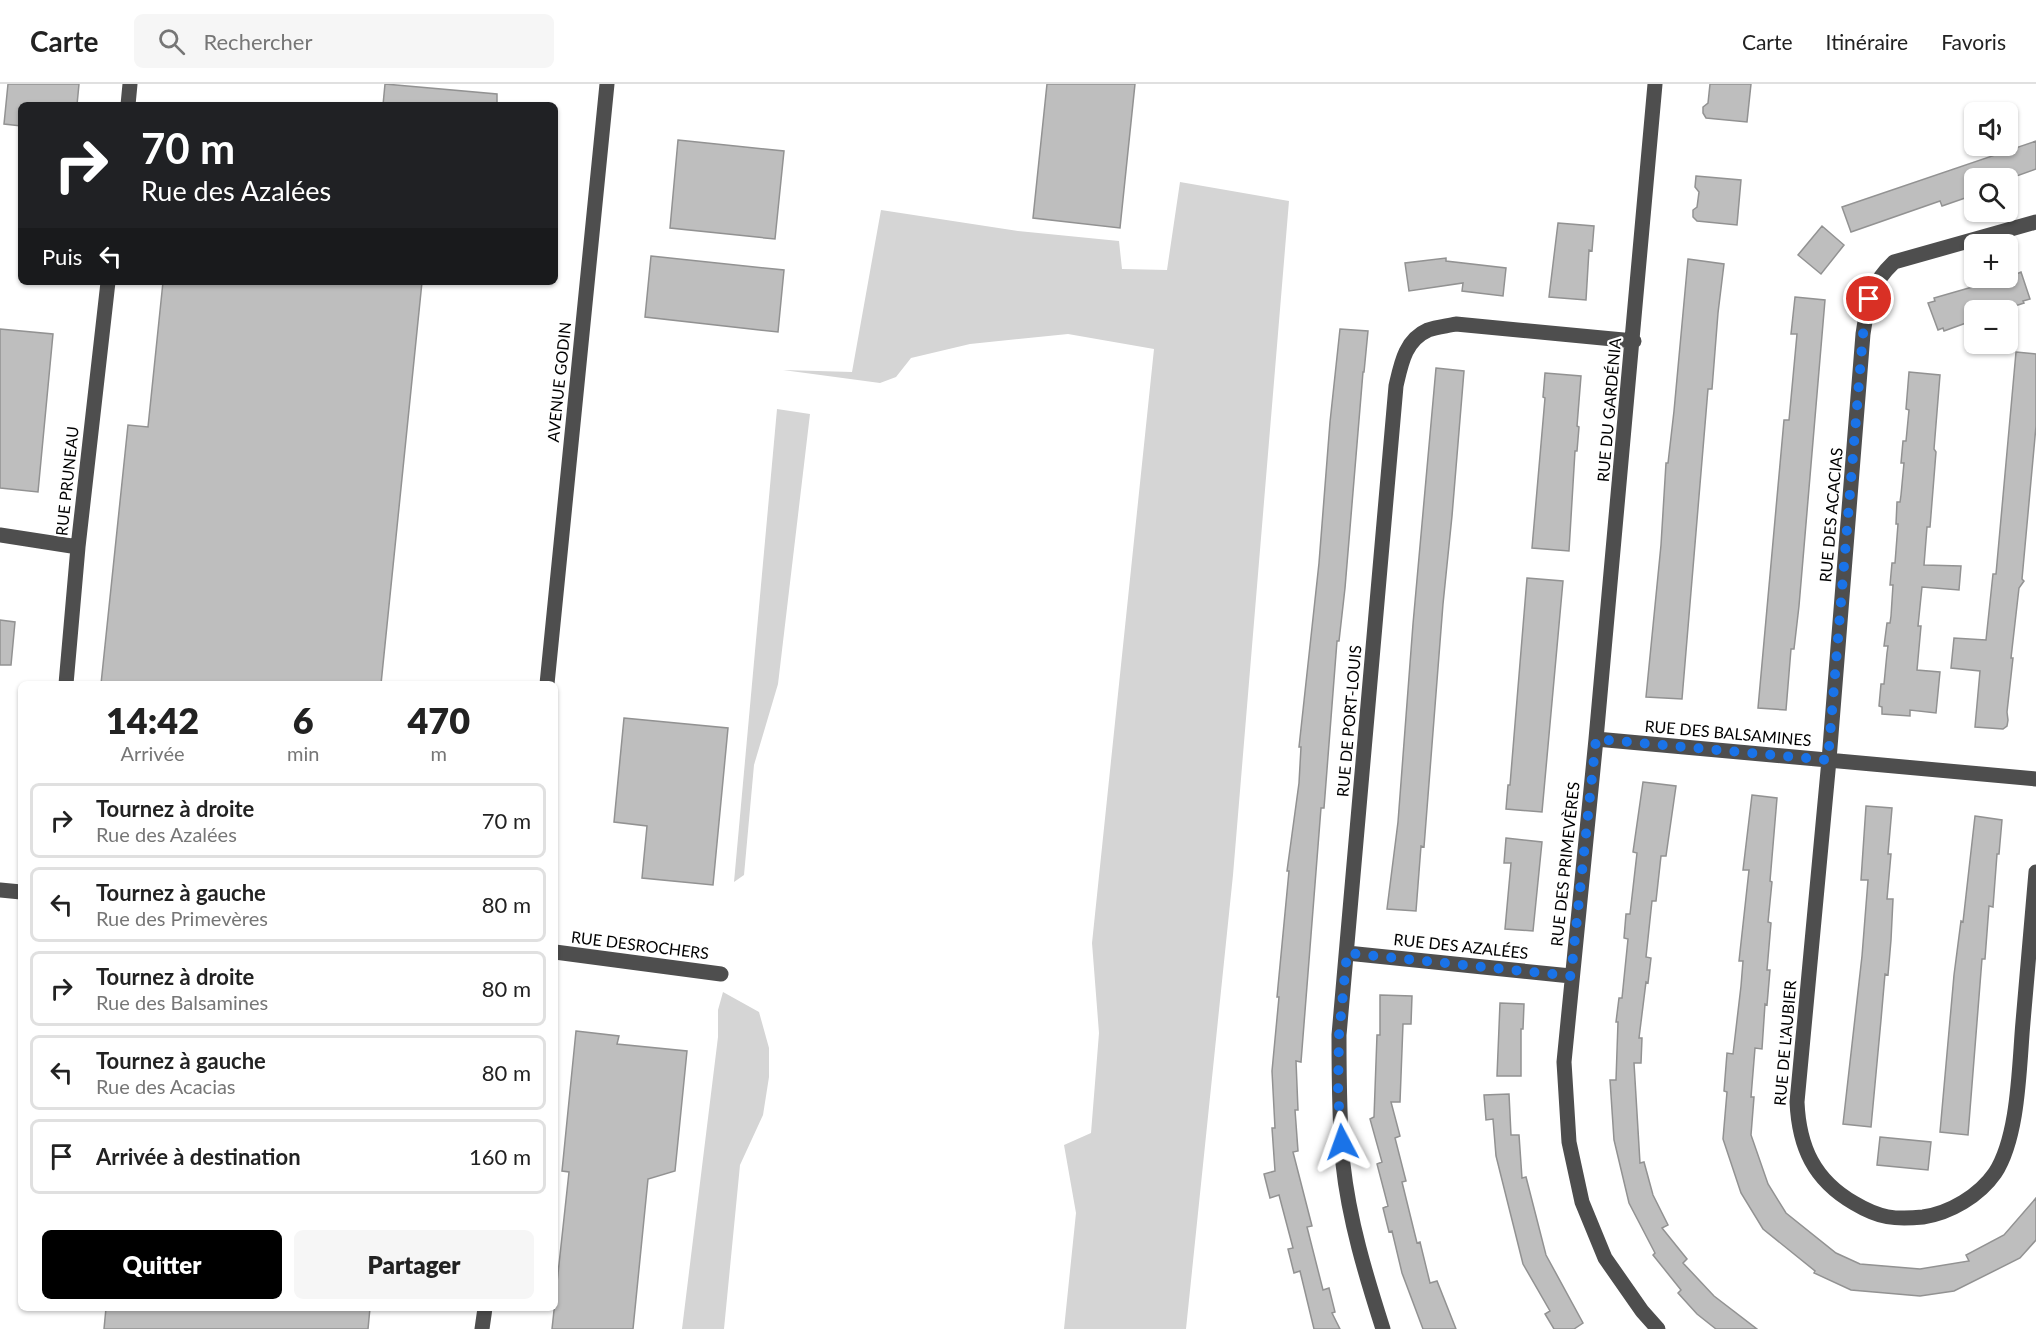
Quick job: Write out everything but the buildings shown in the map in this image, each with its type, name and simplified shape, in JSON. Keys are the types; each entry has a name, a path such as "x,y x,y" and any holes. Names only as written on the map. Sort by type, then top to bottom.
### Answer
{"street":[{"path":"128,102 130,84"},
{"name":"AVENUE GODIN","path":"547,681 607,84"},
{"name":"RUE DU GARDÉNIA","path":"1596,739 1634,341 1655,84"},
{"name":"RUE DES ACACIAS","path":"1828,760 1863,334 1869,299 1880,276 1894,262 2036,222"},
{"name":"RUE PRUNEAU","path":"66,681 78,547 108,285"},
{"name":"RUE DE PORT-LOUIS","path":"1383,1329 1355,1231 1343,1165 1338,1095 1339,1035 1396,386 1402,361 1410,344 1427,330 1456,324 1634,341"},
{"path":"0,536 78,547"},
{"name":"RUE DES BALSAMINES","path":"1596,739 2036,779"},
{"name":"RUE DES PRIMEVÈRES","path":"1596,739 1564,1062 1569,1142 1582,1202 1605,1258 1642,1311 1658,1329"},
{"name":"RUE DE L'AUBIER","path":"1828,760 1797,1102 1798,1127 1812,1166 1837,1194 1869,1212 1900,1220 1935,1215 1970,1198 1995,1173 2010,1138 2012,1127 2036,873"},
{"path":"0,890 18,892"},
{"name":"RUE DESROCHERS","path":"558,952 721,974"},
{"name":"RUE DES AZALÉES","path":"1347,953 1571,976"},
{"path":"483,1329 485,1311"}],"shaded area":[{"path":"1180,182 1289,201 1233,875 1186,1329 1064,1329 1076,1213 1064,1145 1091,1133 1099,1033 1092,943 1154,349 1068,334 970,344 911,358 896,377 880,383 783,370 852,372 881,210 1018,231 1119,241 1122,269 1167,270"},
{"path":"777,409 810,414 778,684 754,765 744,875 734,882"},
{"path":"723,992 759,1012 769,1048 769,1077 763,1115 740,1165 724,1329 682,1329 718,1037 718,1010"}],"route":[{"path":"1342,1142 1338,1095 1339,1035 1347,953 1571,976 1596,739 1828,760 1863,334 1869,299"}]}
